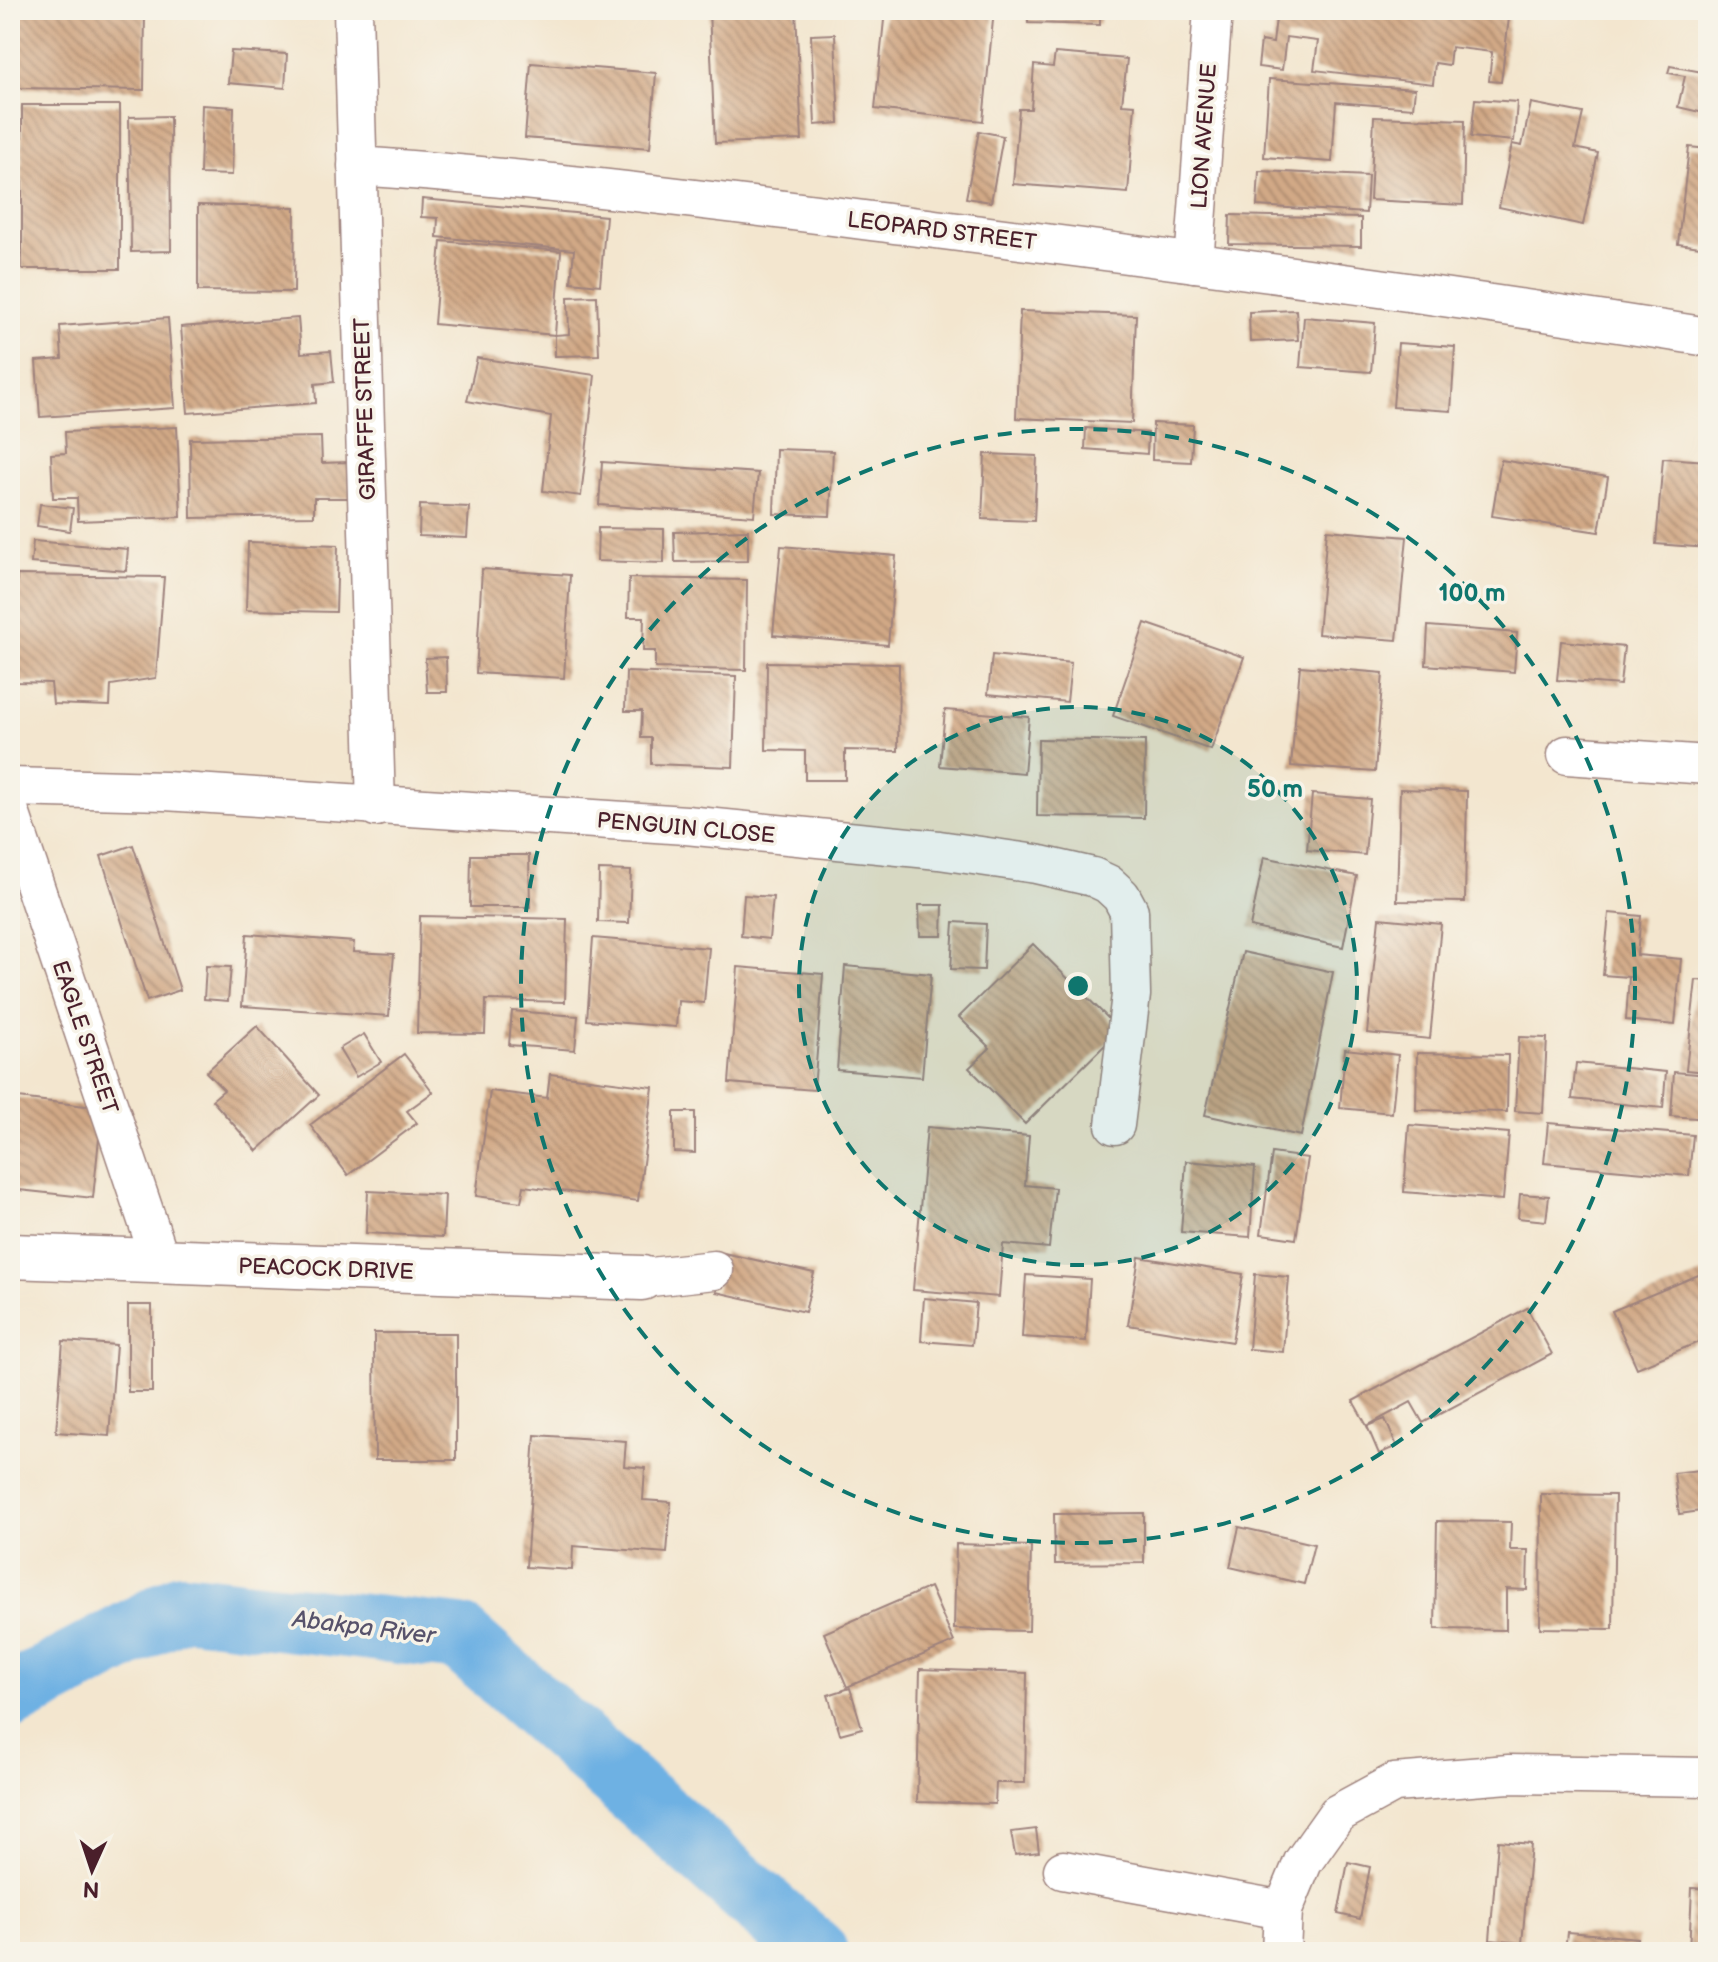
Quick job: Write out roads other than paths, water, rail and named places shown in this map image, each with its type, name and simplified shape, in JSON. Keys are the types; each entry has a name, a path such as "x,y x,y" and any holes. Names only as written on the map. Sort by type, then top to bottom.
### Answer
{"street":[{"name":"GIRAFFE STREET","path":"353,10 376,807"},
{"name":"LION AVENUE","path":"1194,263 1213,10"},
{"name":"LEOPARD STREET","path":"357,166 651,193 1526,308 1708,337"},
{"path":"1567,755 1708,765"},
{"name":"PENGUIN CLOSE","path":"10,787 165,791 686,825 939,850 1036,864 1108,884 1121,896 1129,911 1131,945 1131,995 1115,1125"},
{"name":"EAGLE STREET","path":"10,812 161,1262"},
{"name":"PEACOCK DRIVE","path":"10,1256 642,1278"},
{"path":"642,1278 714,1270"},
{"path":"1281,1952 1283,1910 1303,1862 1337,1814 1394,1783 1509,1774 1708,1777"},
{"path":"1063,1870 1283,1910"}],"waterway":[{"name":"Abakpa River","path":"10,1697 182,1606 460,1638 815,1952"}]}
